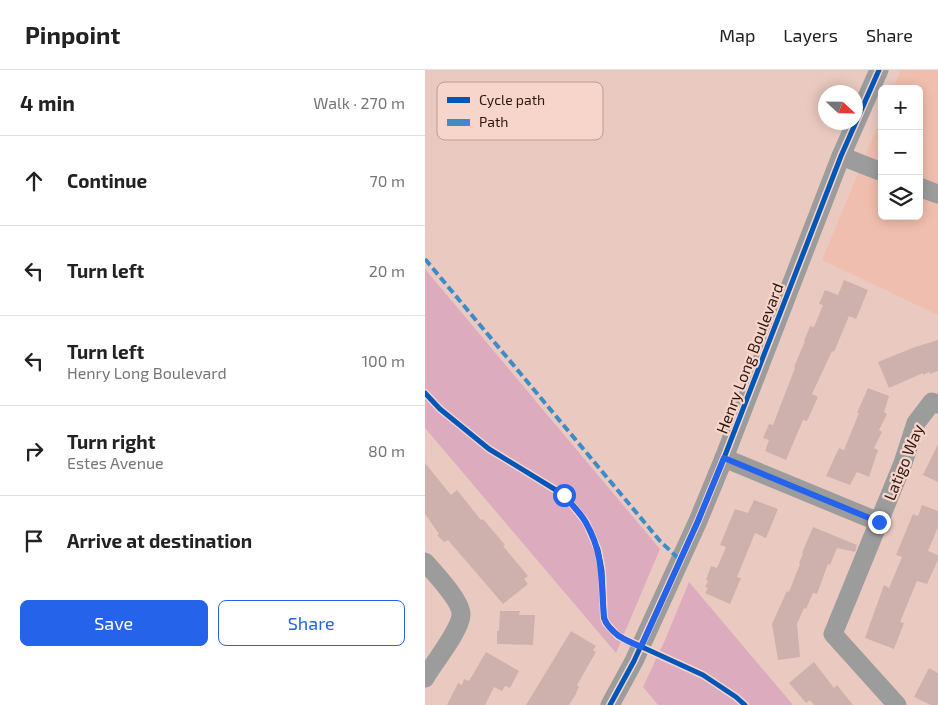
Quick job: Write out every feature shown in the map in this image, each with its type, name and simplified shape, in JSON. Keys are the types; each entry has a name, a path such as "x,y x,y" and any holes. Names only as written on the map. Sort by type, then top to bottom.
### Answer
{"street":[{"name":"Henry Long Boulevard","path":"610,705 651,627 698,521 841,156 879,70"},
{"path":"841,156 878,170"},
{"path":"923,188 938,194"},
{"name":"Latigo Way","path":"897,705 833,634 903,463 916,423 935,403"},
{"path":"724,458 879,522"},
{"path":"425,562 455,598 462,614 458,627 425,678"}],"shaded area":[{"path":"901,70 938,70 938,315 822,260 878,126 878,220 923,220 923,85 895,85"},
{"path":"425,269 660,549 616,653 425,428"},
{"path":"689,582 793,705 658,705 643,687"}],"building":[{"path":"844,280 868,290 856,319 849,316 834,352 832,351 812,394 818,397 807,421 803,420 786,460 765,451 769,440 763,438 769,424 773,425 810,326 814,327 823,305 819,304 825,290 838,295"},
{"path":"938,340 938,371 923,375 923,373 889,388 878,362"},
{"path":"868,388 889,396 884,412 887,414 879,430 882,432 874,448 878,450 869,477 857,472 850,485 826,476 839,448 844,450"},
{"path":"938,444 938,482 923,475"},
{"path":"425,463 451,495 457,490 481,520 483,519 505,545 503,546 528,576 524,579 528,584 503,604 448,540 444,542 437,535 439,534 425,514"},
{"path":"754,500 778,509 766,538 755,533 737,577 741,578 730,604 705,593 708,588 705,587 708,581 706,580 711,566 717,568 726,547 720,545 735,509 748,513"},
{"path":"922,505 938,511 938,527 928,551 938,555 938,560 927,584 917,581 900,622 904,623 894,649 865,638 884,585 889,588 902,557 896,555 913,514 918,516"},
{"path":"813,527 857,545 855,552 837,548 830,565 828,564 817,594 813,593 806,609 804,608 797,624 800,657 778,660 772,624 787,591 789,592"},
{"path":"500,611 520,611 519,615 535,615 533,645 497,644"},
{"path":"571,631 596,646 593,650 596,652 577,685 579,687 576,694 569,705 526,705"},
{"path":"486,652 519,671 510,688 505,686 502,691 494,687 485,705 447,705 458,683 462,685 464,679 469,681"},
{"path":"814,662 834,688 837,685 853,705 814,705 810,700 806,703 789,683"},
{"path":"929,668 938,673 938,705 931,705 914,697"}],"marked path":[{"path":"425,259 660,541 679,559"}],"cycle path":[{"path":"610,705 634,661 698,521 841,156 879,70"},
{"path":"425,393 440,409 489,449 564,495 586,522 598,550 602,571 604,618 618,636 703,675 745,705"}],"route":[{"path":"564,495 586,522 598,550 604,618 606,622 618,636 641,647 698,521 724,458 879,522"}]}
